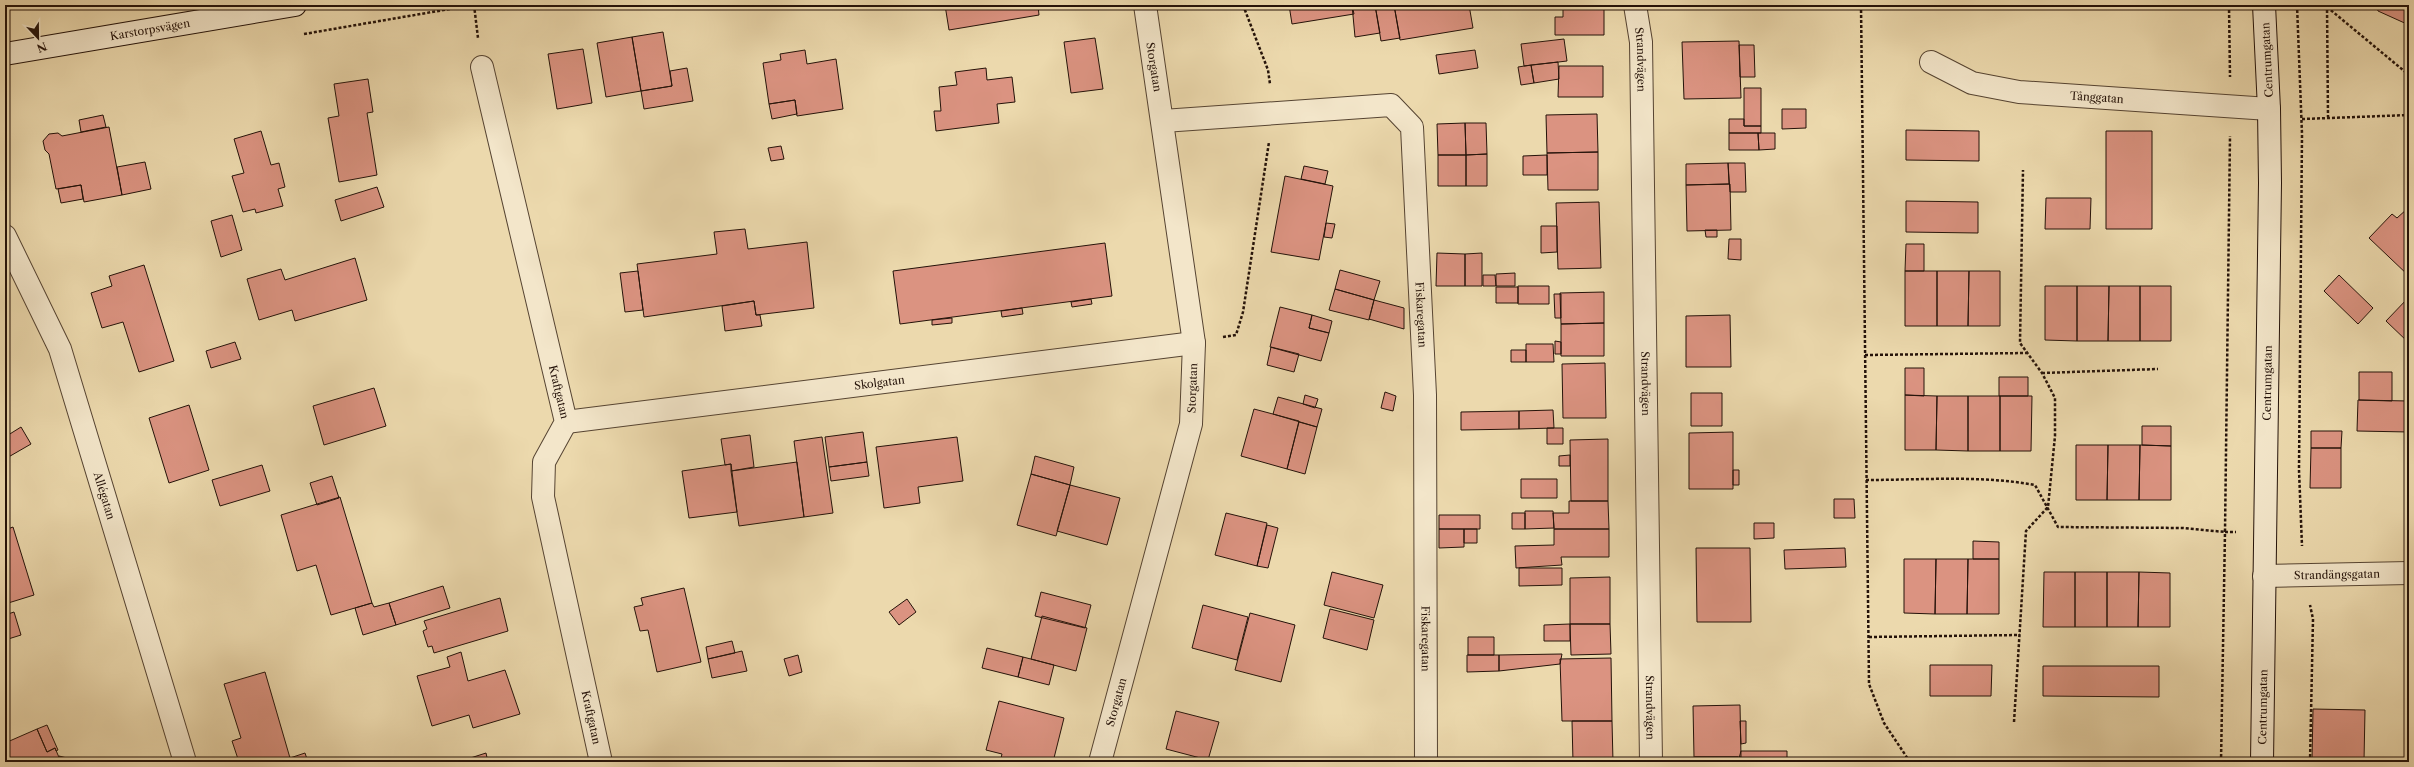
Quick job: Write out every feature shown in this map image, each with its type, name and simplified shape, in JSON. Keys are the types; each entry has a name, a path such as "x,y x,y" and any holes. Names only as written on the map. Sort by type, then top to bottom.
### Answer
{"street":[{"name":"Karstorpsvägen","path":"5,54 295,5"},
{"name":"Storgatan","path":"1100,762 1191,424 1194,343 1145,5"},
{"name":"Strandvägen","path":"1635,5 1641,42 1651,762"},
{"name":"Centrumgatan","path":"2262,762 2269,109 2264,5"},
{"name":"Tånggatan","path":"1931,62 1972,83 2019,92 2269,109"},
{"name":"Kraftgatan","path":"482,67 566,422 544,462 543,498 601,762"},
{"name":"Fiskaregatan","path":"1163,121 1391,105 1412,127 1425,395 1426,762"},
{"name":"Allégatan","path":"5,236 60,349 185,762"},
{"name":"Skolgatan","path":"566,422 1194,343"},
{"name":"Strandängsgatan","path":"2264,576 2409,573"}],"path":[{"path":"474,5 482,67"},
{"path":"1194,343 1236,335 1242,312 1273,113 1268,70 1243,5"},
{"path":"1861,5 1869,684 1884,723 1910,762"},
{"path":"1866,480 1958,479 2015,482 2035,485 2048,506 2058,527 2183,528 2225,532 2230,106 2229,5"},
{"path":"2297,5 2302,118 2300,532 2305,575 2313,619 2310,762"},
{"path":"2327,6 2328,117"},
{"path":"2327,6 2409,75"},
{"path":"2302,118 2409,115"},
{"path":"2014,722 2026,532 2048,506 2055,436 2055,398 2042,373 2020,343 2023,170"},
{"path":"1864,356 2028,353"},
{"path":"2042,373 2158,369"},
{"path":"1869,637 2020,635"}],"building":[{"path":"945,5 1038,5 1039,15 949,30"},
{"path":"1289,5 1352,5 1354,14 1292,24"},
{"path":"1352,5 1375,5 1380,33 1355,37"},
{"path":"1375,5 1394,5 1400,38 1381,41"},
{"path":"1394,5 1469,5 1473,28 1400,40"},
{"path":"1604,5 1604,35 1555,35 1555,17 1563,17 1563,6"},
{"path":"2376,5 2409,5 2409,25 2378,11"},
{"path":"663,32 672,86 641,91 632,37"},
{"path":"632,37 641,91 606,97 597,43"},
{"path":"1095,38 1103,89 1071,93 1064,42"},
{"path":"1564,39 1567,61 1524,66 1521,44"},
{"path":"1739,41 1741,98 1684,99 1682,42"},
{"path":"1739,45 1754,45 1755,77 1740,77"},
{"path":"583,49 592,103 557,109 548,54"},
{"path":"805,50 807,64 836,59 843,109 797,116 795,100 769,104 763,63 781,60 780,54"},
{"path":"1475,50 1478,68 1439,74 1436,55"},
{"path":"1558,62 1559,79 1534,83 1531,65"},
{"path":"1531,65 1534,83 1521,85 1518,67"},
{"path":"1559,66 1603,66 1603,97 1558,97"},
{"path":"687,68 693,101 644,109 641,91 672,86 670,71"},
{"path":"986,68 987,80 1012,77 1015,102 997,104 999,123 936,131 934,111 941,111 939,87 957,85 955,72"},
{"path":"368,79 373,112 367,113 377,175 339,182 328,118 339,116 334,84"},
{"path":"1744,88 1761,88 1761,126 1744,126"},
{"path":"795,100 797,114 772,119 769,104"},
{"path":"1782,109 1806,109 1806,128 1782,129"},
{"path":"1597,114 1598,152 1547,153 1546,115"},
{"path":"103,115 106,127 81,132 79,120"},
{"path":"1729,119 1744,119 1744,126 1761,126 1761,133 1729,133"},
{"path":"1465,123 1486,123 1487,154 1466,155"},
{"path":"1465,123 1466,155 1438,155 1437,124"},
{"path":"109,127 122,195 84,202 81,185 56,189 49,154 45,150 43,141 49,134 58,133 62,136"},
{"path":"1906,130 1979,131 1979,161 1906,160"},
{"path":"261,131 271,165 279,163 285,187 278,189 283,206 256,213 255,209 243,212 232,176 244,173 234,139"},
{"path":"2106,131 2152,131 2152,229 2106,229"},
{"path":"1729,133 1758,133 1759,150 1729,150"},
{"path":"1758,133 1775,133 1775,149 1759,150"},
{"path":"781,146 784,159 771,161 768,148"},
{"path":"1598,152 1598,190 1548,190 1547,153"},
{"path":"1487,154 1487,186 1466,186 1466,155"},
{"path":"1438,155 1466,155 1466,186 1438,186"},
{"path":"1547,155 1547,175 1523,175 1523,156"},
{"path":"145,162 151,189 122,195 117,167"},
{"path":"1728,163 1729,184 1686,185 1686,164"},
{"path":"1728,163 1745,163 1746,192 1730,192"},
{"path":"1304,166 1328,171 1325,184 1301,179"},
{"path":"1285,176 1333,186 1319,260 1271,252"},
{"path":"1730,184 1731,230 1687,231 1686,185"},
{"path":"81,185 83,199 61,203 58,189"},
{"path":"377,187 384,207 341,221 335,200"},
{"path":"2046,198 2091,198 2090,229 2045,229"},
{"path":"1906,201 1978,202 1978,233 1906,232"},
{"path":"1599,202 1601,268 1558,269 1556,203"},
{"path":"2407,209 2409,211 2409,276 2369,238 2392,214 2397,218"},
{"path":"232,215 242,250 221,257 211,221"},
{"path":"1326,223 1335,224 1332,238 1324,237"},
{"path":"1541,226 1557,226 1557,252 1541,253"},
{"path":"745,229 748,249 807,242 814,308 756,315 754,301 644,317 637,264 717,254 714,232"},
{"path":"1705,230 1717,230 1717,237 1706,237"},
{"path":"1729,239 1741,239 1741,260 1728,259"},
{"path":"1105,243 1112,296 900,324 893,271"},
{"path":"1906,244 1924,244 1924,271 1905,271"},
{"path":"1437,253 1465,254 1465,286 1436,286"},
{"path":"1482,253 1482,286 1465,286 1465,254"},
{"path":"355,258 367,300 295,321 292,310 259,320 247,279 281,269 285,280"},
{"path":"144,265 174,361 139,372 123,322 102,328 91,293 112,286 109,276"},
{"path":"1340,270 1380,281 1374,300 1335,289"},
{"path":"638,271 643,310 625,312 620,273"},
{"path":"1905,271 1937,271 1937,326 1905,326"},
{"path":"1937,271 1969,271 1968,326 1937,326"},
{"path":"1969,271 2000,271 2000,326 1968,326"},
{"path":"1515,273 1515,286 1496,286 1496,274"},
{"path":"1483,275 1495,275 1496,286 1483,286"},
{"path":"2339,275 2373,308 2358,324 2324,291"},
{"path":"1518,286 1549,286 1549,304 1518,304"},
{"path":"2045,286 2077,286 2077,341 2045,340"},
{"path":"2077,286 2109,286 2108,341 2077,341"},
{"path":"2109,286 2140,286 2140,341 2108,341"},
{"path":"2140,286 2171,286 2171,341 2140,341"},
{"path":"1496,287 1518,287 1518,303 1496,303"},
{"path":"1335,289 1374,300 1369,320 1329,310"},
{"path":"1604,292 1604,323 1561,324 1560,293"},
{"path":"1554,294 1561,294 1561,318 1555,318"},
{"path":"2409,297 2409,343 2386,321"},
{"path":"1091,299 1092,304 1072,307 1071,302"},
{"path":"1374,300 1404,308 1404,329 1369,319"},
{"path":"754,301 756,315 760,315 762,326 725,331 722,306"},
{"path":"1280,307 1312,315 1309,328 1329,333 1321,361 1270,347"},
{"path":"1022,308 1023,314 1002,317 1001,311"},
{"path":"1312,315 1332,321 1329,333 1309,328"},
{"path":"1730,315 1731,367 1686,367 1686,316"},
{"path":"952,318 952,323 932,325 932,320"},
{"path":"1604,323 1604,356 1561,356 1561,324"},
{"path":"1555,341 1561,342 1561,354 1555,354"},
{"path":"235,342 241,359 211,368 206,351"},
{"path":"1526,344 1553,344 1554,362 1526,362"},
{"path":"1271,347 1299,354 1294,372 1267,365"},
{"path":"1511,350 1526,350 1526,362 1511,362"},
{"path":"1605,363 1606,418 1563,418 1562,364"},
{"path":"1905,368 1924,368 1924,396 1905,395"},
{"path":"2359,372 2392,372 2392,401 2359,400"},
{"path":"1999,377 2028,377 2028,396 1999,396"},
{"path":"374,388 386,426 324,445 313,406"},
{"path":"1385,392 1396,396 1393,411 1381,408"},
{"path":"1691,393 1722,393 1722,426 1691,426"},
{"path":"1305,395 1318,399 1315,408 1303,404"},
{"path":"1905,395 1937,396 1936,450 1905,450"},
{"path":"1937,396 1968,396 1968,451 1936,450"},
{"path":"1968,396 2000,396 2000,451 1968,451"},
{"path":"2000,396 2032,396 2031,451 2000,451"},
{"path":"1278,397 1322,409 1317,427 1273,414"},
{"path":"2358,400 2409,401 2409,432 2357,431"},
{"path":"189,405 209,470 169,483 149,418"},
{"path":"1254,409 1299,421 1287,469 1241,456"},
{"path":"1553,410 1554,428 1519,429 1519,411"},
{"path":"1519,411 1519,429 1461,430 1461,412"},
{"path":"1299,422 1317,427 1305,474 1287,469"},
{"path":"2142,426 2171,426 2171,446 2142,445"},
{"path":"21,427 31,444 5,459 5,437"},
{"path":"1547,428 1563,428 1563,444 1547,444"},
{"path":"2311,431 2342,431 2341,448 2311,448"},
{"path":"863,432 867,462 829,467 825,437"},
{"path":"1733,432 1733,489 1689,489 1689,433"},
{"path":"750,435 754,467 731,471 731,464 725,465 721,439"},
{"path":"822,437 833,513 804,517 794,441"},
{"path":"957,437 963,481 918,487 920,503 884,508 876,447"},
{"path":"1608,439 1608,501 1571,501 1570,440"},
{"path":"2076,445 2108,445 2107,500 2076,500"},
{"path":"2108,445 2140,445 2139,500 2107,500"},
{"path":"2140,445 2171,446 2171,500 2139,500"},
{"path":"2311,448 2341,448 2341,488 2310,488"},
{"path":"1570,455 1570,466 1559,466 1559,456"},
{"path":"1035,456 1074,467 1070,485 1031,474"},
{"path":"797,462 804,517 739,526 731,471"},
{"path":"867,462 869,476 831,481 829,467"},
{"path":"731,464 737,512 689,518 682,471"},
{"path":"262,465 270,491 220,506 212,480"},
{"path":"1733,470 1739,470 1739,485 1733,485"},
{"path":"1031,474 1070,485 1056,536 1017,525"},
{"path":"332,476 339,498 317,505 310,483"},
{"path":"1521,479 1557,479 1557,498 1521,498"},
{"path":"1070,485 1120,498 1107,545 1057,531"},
{"path":"340,497 372,603 331,615 316,565 297,571 281,515"},
{"path":"1834,499 1854,499 1855,518 1834,518"},
{"path":"1569,501 1608,501 1609,529 1554,529 1553,513 1569,513"},
{"path":"1525,511 1553,511 1554,528 1525,529"},
{"path":"1226,513 1267,523 1257,566 1215,555"},
{"path":"1512,513 1525,513 1525,529 1512,529"},
{"path":"1439,515 1480,515 1480,529 1439,529"},
{"path":"1754,523 1774,523 1774,538 1754,539"},
{"path":"1267,525 1278,528 1268,568 1257,566"},
{"path":"13,527 34,595 5,604 5,530"},
{"path":"1439,529 1464,529 1464,547 1439,548"},
{"path":"1464,529 1477,529 1477,543 1464,543"},
{"path":"1554,529 1609,529 1609,557 1561,557 1562,565 1516,568 1515,546 1554,545"},
{"path":"1973,541 1999,542 1999,559 1973,559"},
{"path":"1696,548 1750,548 1751,622 1697,622"},
{"path":"1845,548 1846,567 1785,569 1784,550"},
{"path":"1904,559 1936,559 1935,614 1904,613"},
{"path":"1936,559 1968,559 1967,614 1935,614"},
{"path":"1968,559 1999,559 1999,614 1967,614"},
{"path":"1519,568 1562,568 1562,585 1519,586"},
{"path":"1332,572 1383,585 1374,618 1324,605"},
{"path":"2044,572 2075,572 2075,627 2043,627"},
{"path":"2075,572 2107,572 2107,627 2075,627"},
{"path":"2107,572 2139,572 2138,627 2107,627"},
{"path":"2139,572 2170,573 2170,627 2138,627"},
{"path":"1610,577 1610,624 1570,624 1570,578"},
{"path":"443,586 450,608 396,625 389,603"},
{"path":"684,588 701,662 657,672 648,630 640,631 634,607 643,605 641,598"},
{"path":"1041,592 1091,605 1085,628 1035,616"},
{"path":"500,598 508,631 434,653 432,646 428,647 423,631 427,629 424,621"},
{"path":"907,599 916,612 899,625 889,612"},
{"path":"372,603 374,607 389,603 396,625 363,635 355,608"},
{"path":"1203,605 1248,617 1237,660 1192,648"},
{"path":"1330,609 1374,620 1367,650 1323,638"},
{"path":"14,612 21,635 5,640 5,615"},
{"path":"1250,613 1295,625 1281,682 1235,670"},
{"path":"1042,616 1087,628 1076,671 1031,659"},
{"path":"1570,624 1570,641 1544,641 1544,625"},
{"path":"1570,624 1610,624 1611,654 1571,655"},
{"path":"1468,637 1494,637 1494,655 1468,655"},
{"path":"732,641 735,653 708,659 706,647"},
{"path":"987,648 1023,657 1018,677 982,668"},
{"path":"742,651 747,671 712,678 708,659"},
{"path":"461,652 468,681 505,670 520,714 473,728 469,715 432,726 417,676 450,667 447,657"},
{"path":"1562,654 1560,664 1499,671 1499,655"},
{"path":"798,655 802,672 789,676 784,659"},
{"path":"1467,655 1499,655 1499,671 1467,672"},
{"path":"1023,657 1054,665 1049,685 1018,677"},
{"path":"1611,658 1612,721 1562,721 1560,659"},
{"path":"1930,665 1992,665 1991,696 1930,696"},
{"path":"2043,666 2159,666 2159,697 2043,696"},
{"path":"265,672 290,758 305,753 308,762 239,762 232,741 241,738 224,684"},
{"path":"999,701 1064,718 1053,762 1000,762 1002,754 986,750"},
{"path":"1740,705 1741,757 1694,757 1693,706"},
{"path":"2313,709 2365,710 2364,761 2312,761"},
{"path":"1176,711 1219,722 1208,760 1166,749"},
{"path":"1572,721 1612,721 1613,762 1573,762"},
{"path":"1740,721 1746,721 1746,743 1741,744"},
{"path":"47,725 58,750 56,751 55,748 47,752 37,729"},
{"path":"37,729 47,752 55,748 61,762 5,762 5,743"},
{"path":"1741,751 1787,751 1787,762 1738,762"},
{"path":"486,753 488,762 458,762"},
{"path":"59,756 67,758 70,762 61,762"},
{"path":"1695,757 1738,757 1738,762 1696,762"}]}
